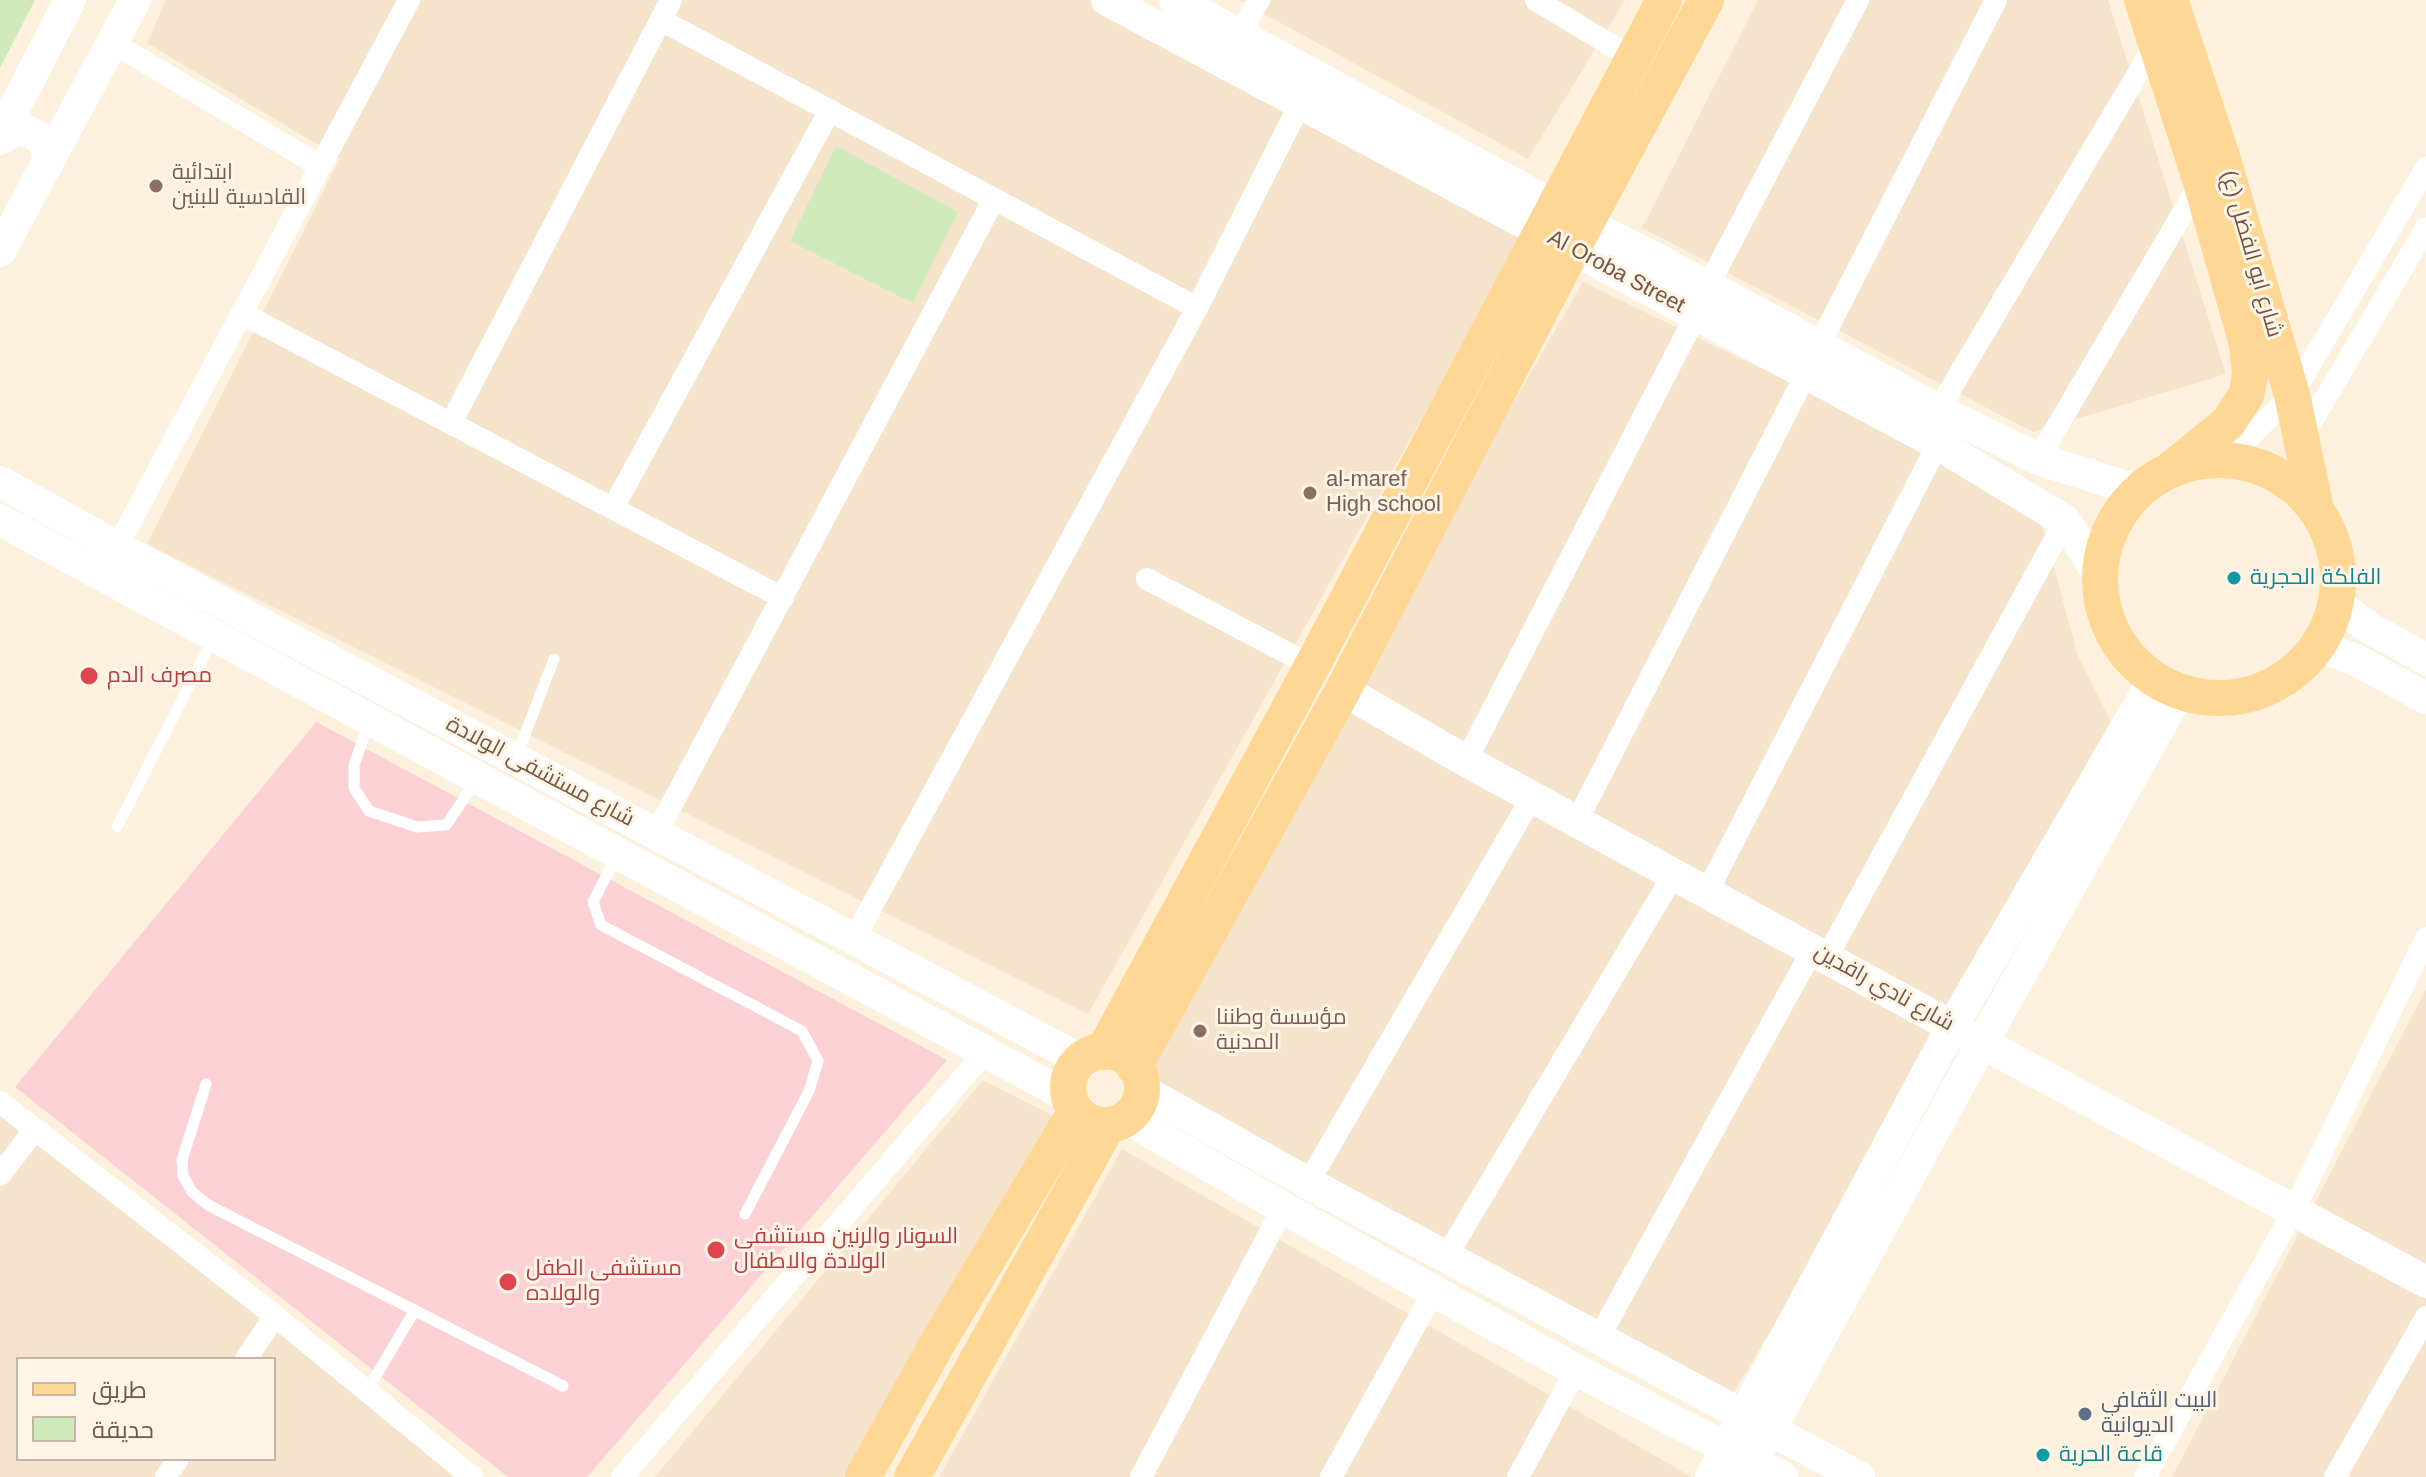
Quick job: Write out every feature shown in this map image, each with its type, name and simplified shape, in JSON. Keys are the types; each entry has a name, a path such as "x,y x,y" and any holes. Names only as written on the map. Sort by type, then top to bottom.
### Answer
{"main road":[{"path":"0,137 70,0"},
{"path":"0,251 135,0"},
{"name":"Al Oroba Street","path":"1107,0 1300,104 1563,228 1812,360 1938,444 2065,521 2099,575"},
{"name":"Al Oroba Street","path":"1175,0 1239,34 1563,228"},
{"path":"863,1477 937,1344 1105,1090 1343,690 1563,228 1634,59 1664,0"},
{"path":"912,1477 1312,666 1563,228 1706,0"},
{"name":"شارع ابو الفضل (ع)","path":"2142,0 2201,182 2247,344 2250,375 2246,395 2228,423 2170,470"},
{"name":"شارع ابو الفضل (ع)","path":"2170,0 2223,160 2292,395 2316,511"},
{"path":"34,74 31,104 43,116 58,119 76,108"},
{"path":"0,137 17,129 41,138 48,151 47,165"},
{"name":"Al Oroba Street","path":"1812,360 1938,410 2038,459 2139,491"},
{"path":"2224,462 2254,462 2289,480 2316,511 2330,536 2339,581 2337,604 2329,627 2317,646 2295,668 2253,692 2206,698 2165,688 2127,656 2111,633 2100,606 2099,575 2106,540 2122,507 2139,491 2170,470 2224,462"},
{"name":"شارع مستشفى الولادة","path":"0,482 854,939 1105,1090"},
{"name":"شارع مستشفى الولادة","path":"0,520 984,1053 1105,1090"},
{"path":"2337,604 2371,629 2426,659"},
{"path":"2317,646 2356,660 2426,698"},
{"path":"1733,1466 1953,1025 2165,688"},
{"path":"1755,1422 1982,1043 2165,688"},
{"name":"شارع نادي رافدين","path":"1343,690 1466,761 2426,1282"},
{"path":"437,758 457,728"},
{"path":"1105,1090 1308,1183 1859,1477"},
{"path":"1105,1090 1283,1208 1576,1370 1733,1466 1782,1477"}],"street":[{"path":"117,547 409,0"},
{"path":"1239,34 1259,0"},
{"path":"1536,0 1634,59"},
{"path":"1466,761 1858,0"},
{"path":"1577,821 1996,0"},
{"path":"451,423 666,10 830,110 1197,308"},
{"path":"113,43 320,166"},
{"path":"1938,410 2156,43"},
{"path":"854,939 1197,308 1300,104"},
{"path":"613,508 830,110"},
{"path":"2224,462 2292,395 2426,168"},
{"path":"2038,459 2201,182"},
{"path":"656,834 994,199"},
{"path":"2302,438 2426,228"},
{"path":"243,314 783,598"},
{"path":"1707,892 1938,444"},
{"path":"1598,1339 2065,521"},
{"path":"1147,579 1312,666"},
{"path":"1308,1183 1532,797"},
{"path":"1446,1257 1674,874"},
{"path":"2145,1477 2294,1210 2426,938"},
{"path":"622,1477 984,1053"},
{"path":"0,1102 275,1316 472,1477"},
{"path":"0,1175 35,1129"},
{"path":"1141,1477 1283,1208"},
{"path":"1331,1477 1434,1291"},
{"path":"247,1357 275,1316"},
{"path":"2335,1477 2426,1317"},
{"path":"1518,1477 1576,1370"}],"lane":[{"path":"117,827 214,637"},
{"path":"515,759 554,659"},
{"path":"369,721 354,765 354,788 369,811 417,827 446,825 477,780"},
{"path":"617,855 593,902 601,925 802,1031 818,1061 809,1091 745,1214"},
{"path":"206,1084 182,1160 183,1176 192,1192 208,1205 563,1386"},
{"path":"367,1391 415,1310"}],"shaded area":[{"path":"166,0 1089,0 1533,220 1088,1014 147,544 340,158 147,43"},
{"path":"1239,0 1625,0 1528,159"},
{"path":"1758,0 2108,0 2226,374 2033,432 1642,228"},
{"path":"1583,282 2036,502 2078,656 2121,741 1734,1392 1122,1080"},
{"name":"مستشفى الطفل والولاده","path":"316,722 947,1060 587,1477 508,1477 15,1087"},
{"path":"2426,989 2426,1477 2172,1477"},
{"path":"983,1080 1057,1118 844,1477 655,1477"},
{"path":"0,1097 454,1477 0,1477"},
{"path":"1122,1149 1692,1477 939,1477"}],"green space":[{"path":"0,0 35,0 0,68"},
{"path":"836,146 958,212 913,303 790,241"}],"place":[{"name":"ابتدائية القادسية للبنين","path":"156,186"},
{"name":"al-maref High school","path":"1310,493"},
{"name":"الفلكة الحجرية","path":"2234,578"},
{"name":"مصرف الدم","path":"89,676"},
{"name":"مؤسسة وطننا المدنية","path":"1200,1031"},
{"name":"السونار والرنين مستشفى الولادة والاطفال","path":"716,1250"},
{"name":"مستشفى الطفل والولاده","path":"508,1282"},
{"name":"البيت الثقافي الديوانية","path":"2085,1414"},
{"name":"قاعة الحرية","path":"2043,1455"}]}
